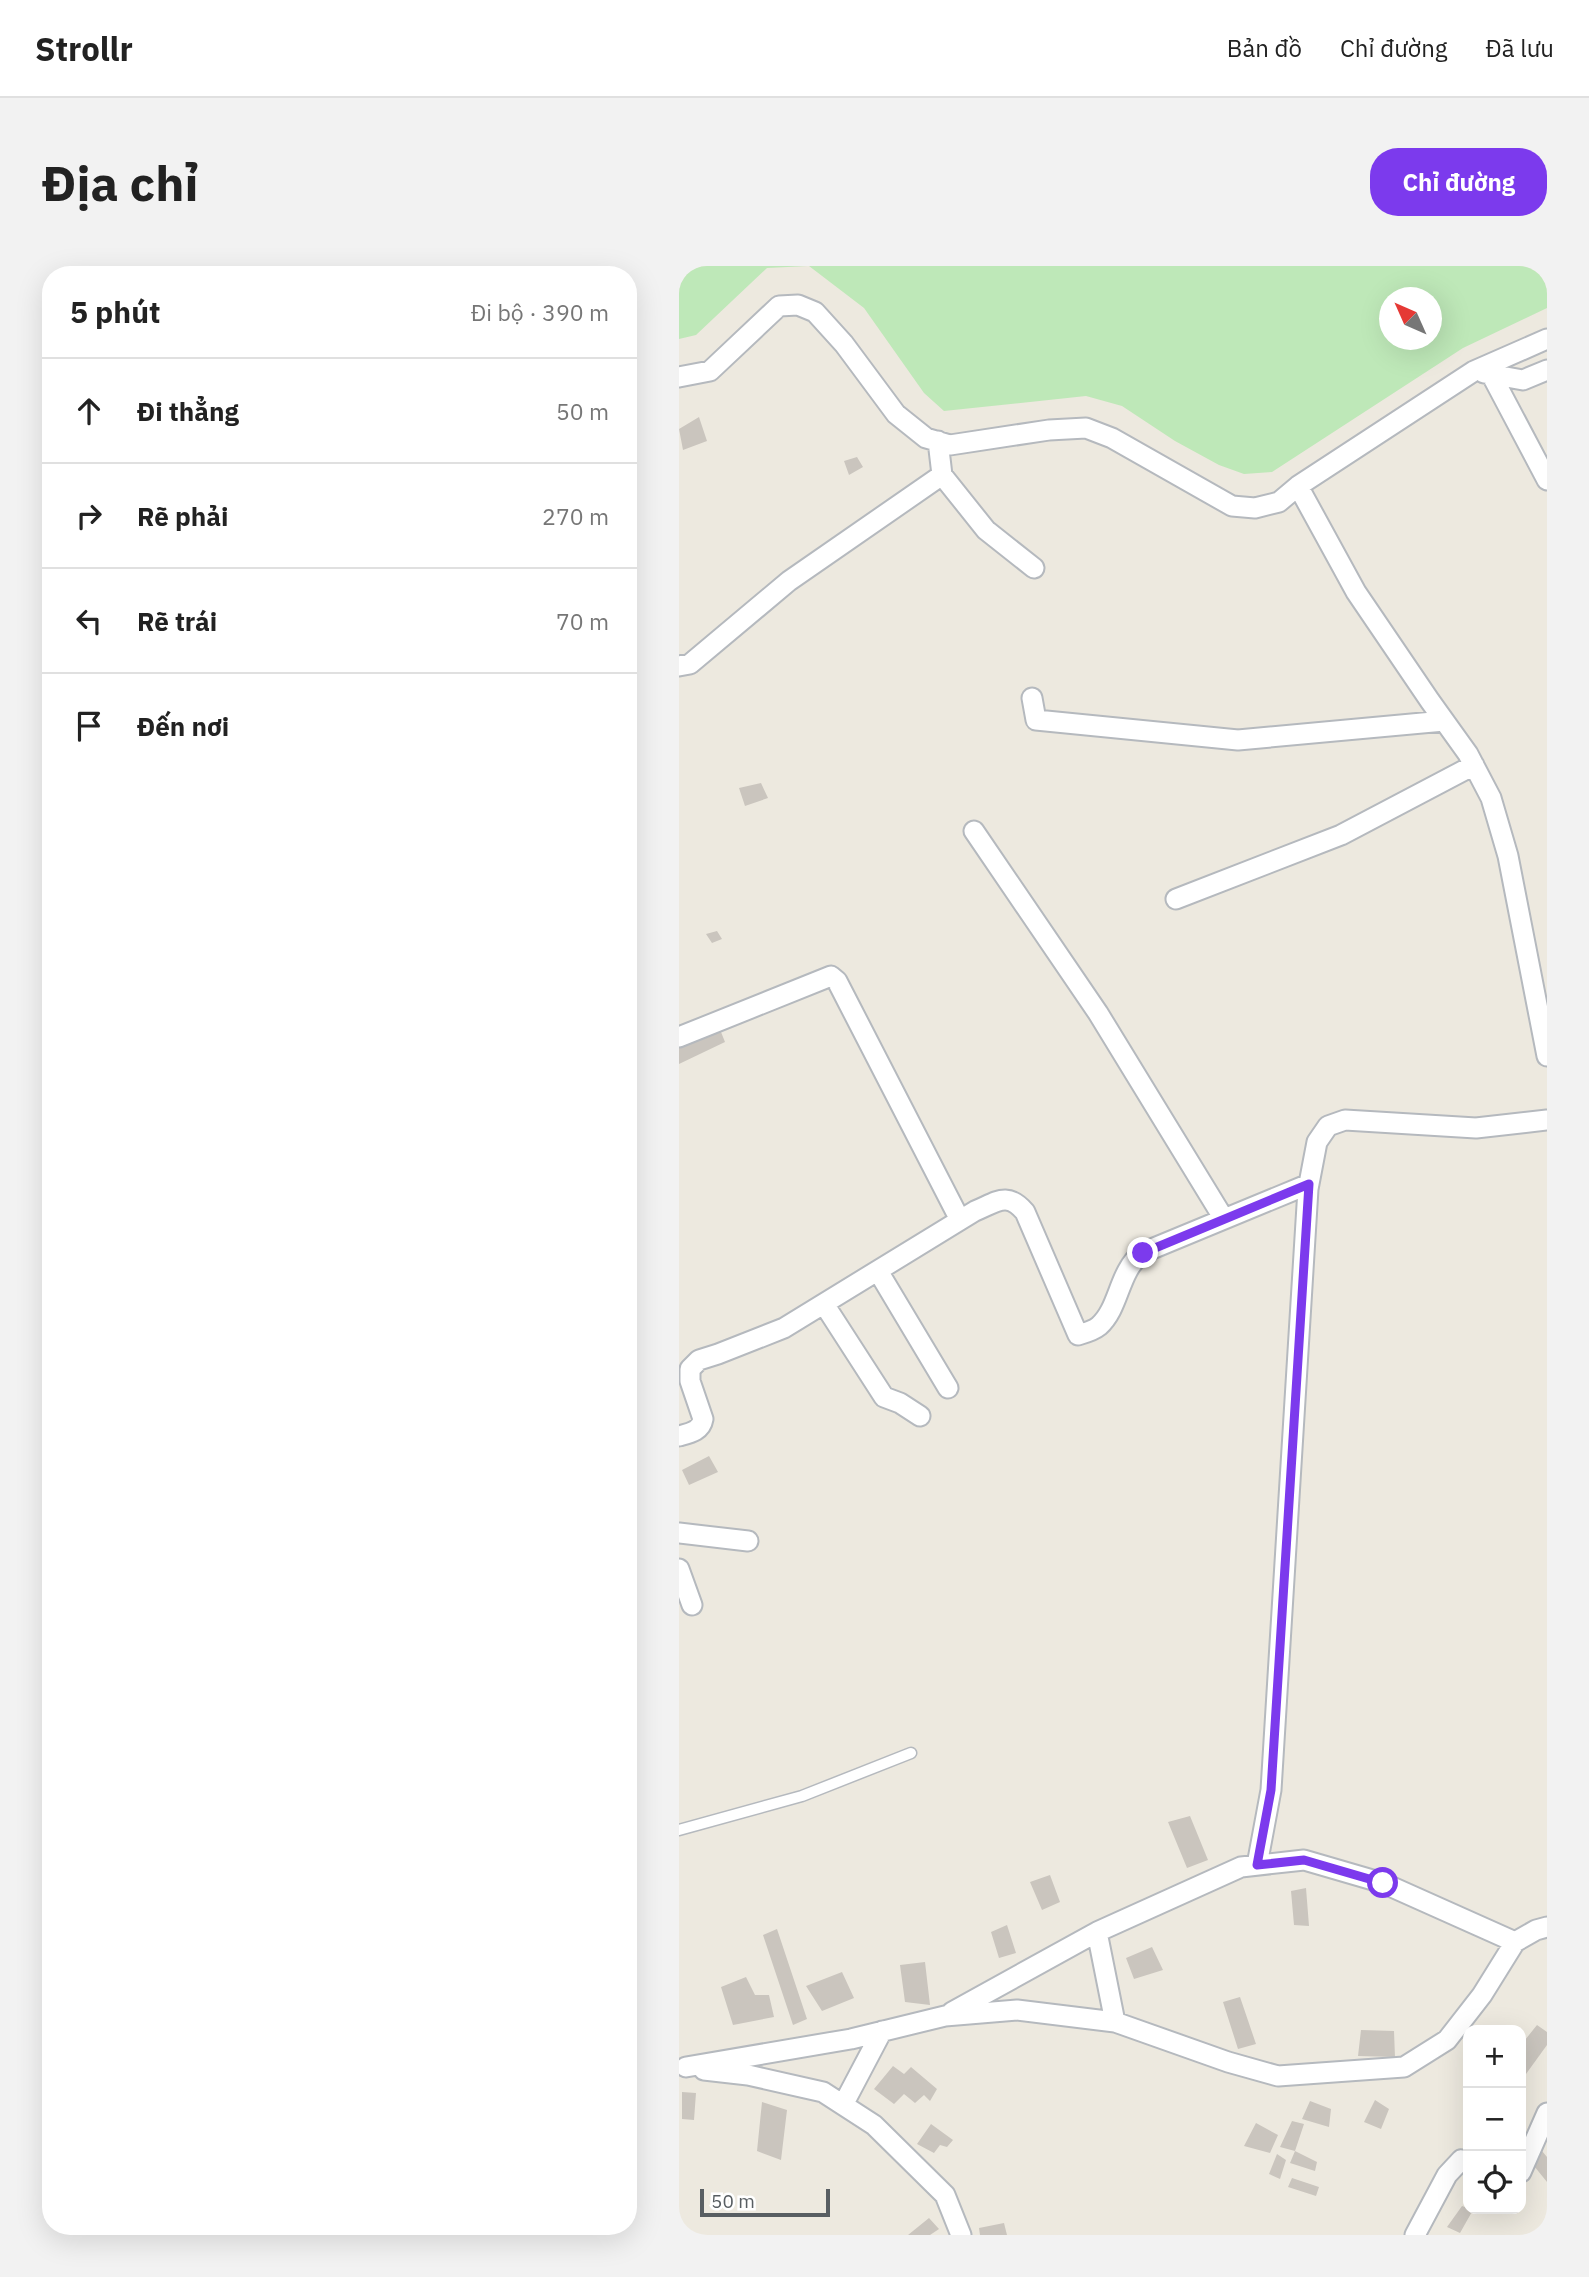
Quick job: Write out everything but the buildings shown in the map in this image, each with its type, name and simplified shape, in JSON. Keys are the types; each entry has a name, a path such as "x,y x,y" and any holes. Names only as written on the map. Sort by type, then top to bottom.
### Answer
{"street":[{"path":"679,377 710,371 779,306 798,305 815,312 837,336 897,414 926,438 950,445 1049,430 1087,428 1112,438 1232,506 1255,508 1279,502 1298,486 1482,372 1547,339"},
{"path":"1482,372 1523,380 1547,370"},
{"path":"1482,372 1547,480"},
{"path":"937,441 942,475 986,530 1034,568"},
{"path":"679,666 689,664 789,581 942,475"},
{"path":"1298,486 1356,592 1468,754 1491,798 1509,856 1547,1055"},
{"path":"1032,698 1036,720 1238,740 1444,721"},
{"path":"1176,899 1341,835 1474,765"},
{"path":"974,831 1098,1013 1224,1219"},
{"path":"679,1037 831,976 837,981 960,1220"},
{"path":"1257,1865 1271,1790 1309,1184 1317,1142 1328,1126 1345,1120 1476,1128 1547,1120"},
{"path":"679,1436 699,1429 702,1424 703,1419 690,1381 690,1369 699,1360 784,1328 975,1211 1004,1199 1016,1201 1025,1212 1078,1335 1096,1328 1106,1319 1132,1261 1143,1253 1309,1184"},
{"path":"878,1271 948,1388"},
{"path":"824,1304 884,1397 900,1403 920,1416"},
{"path":"679,1533 748,1541"},
{"path":"679,1569 692,1605"},
{"path":"945,2016 1097,1932 1241,1867 1304,1860 1383,1883 1515,1942"},
{"path":"682,2067 851,2039 945,2016 1017,2010 1115,2022 1229,2062 1278,2076 1404,2067 1447,2040 1482,1994 1515,1942 1547,1927"},
{"path":"1097,1932 1115,2022"},
{"path":"843,2105 882,2031"},
{"path":"682,2067 748,2075 823,2092 874,2125 945,2195 961,2235"},
{"path":"1526,2161 1547,2113"},
{"path":"1415,2235 1447,2175 1463,2161"}],"lane":[{"path":"679,1830 802,1796 912,1753"}],"green space":[{"path":"679,266 808,266 767,268 696,335 679,339"},
{"path":"809,266 1547,266 1547,308 1463,348 1272,472 1244,474 1219,465 1175,441 1122,406 1086,396 944,411 924,393 864,308"}],"route":[{"path":"1143,1253 1309,1184 1271,1790 1257,1865 1304,1860 1383,1883"}]}
